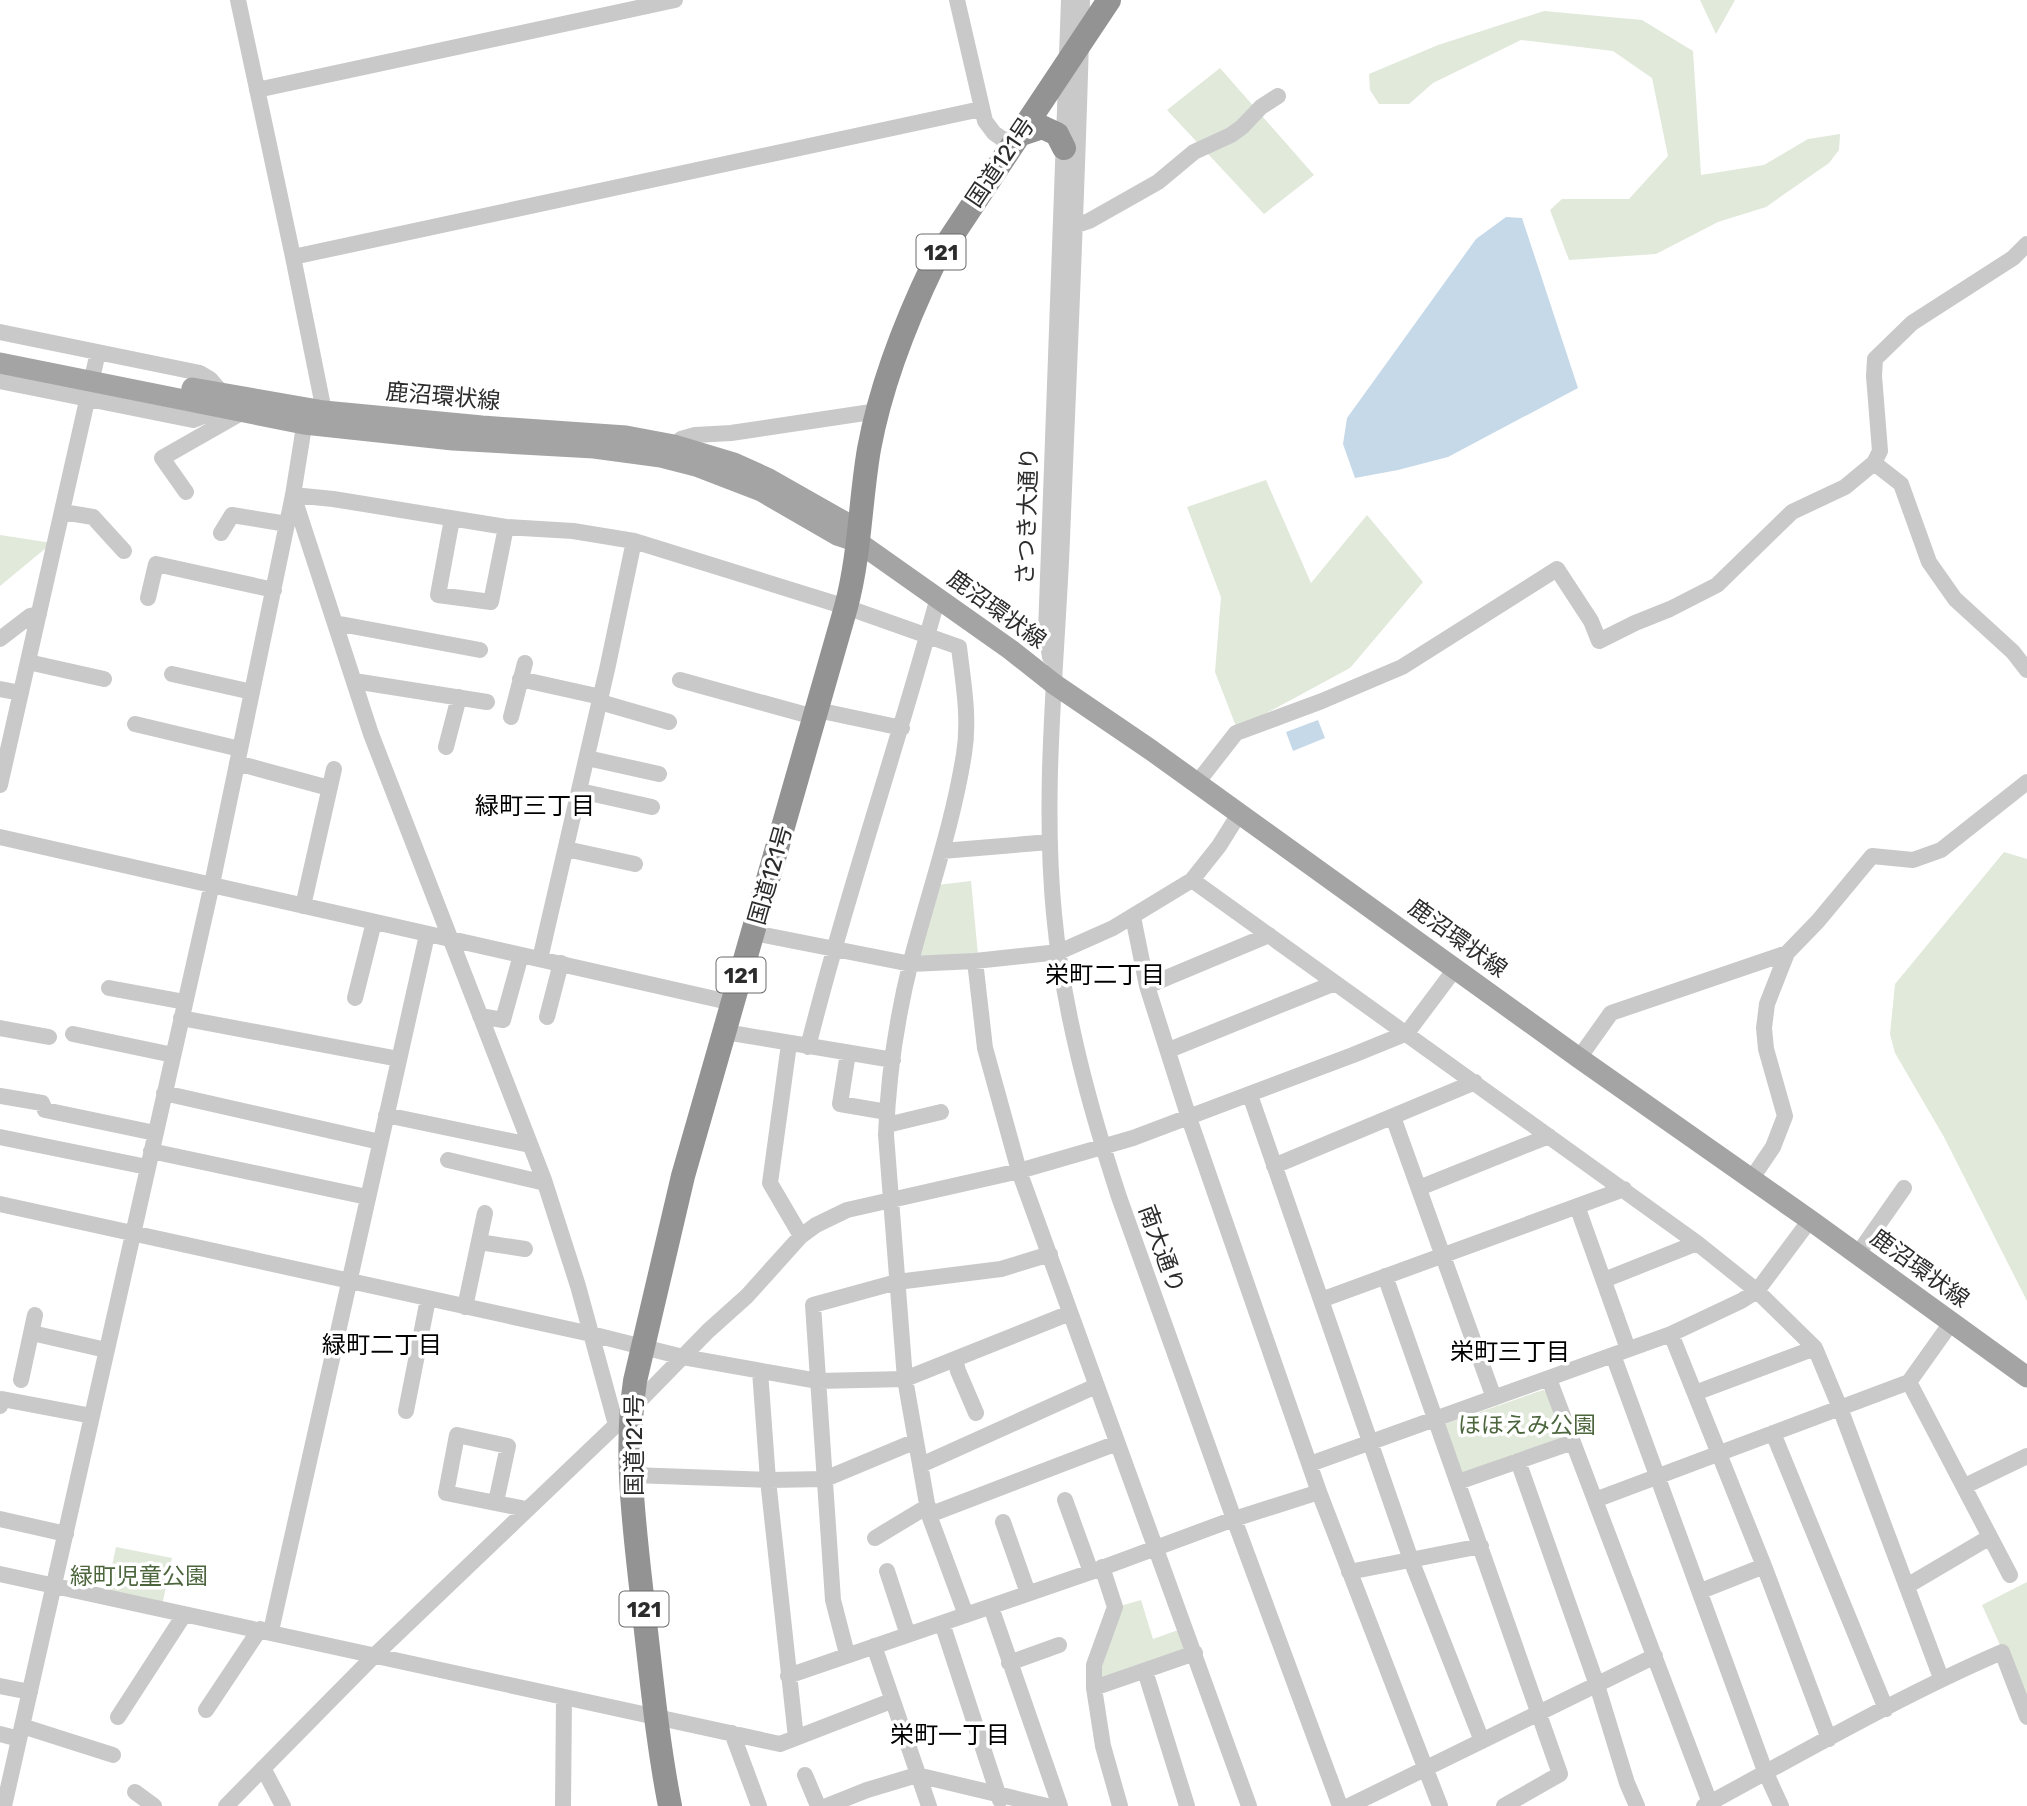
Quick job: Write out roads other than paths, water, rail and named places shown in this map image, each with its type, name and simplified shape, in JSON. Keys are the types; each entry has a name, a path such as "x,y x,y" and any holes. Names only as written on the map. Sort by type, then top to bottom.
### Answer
{"highway":[{"name":"国道121号","path":"670,1806 637,1552 632,1475 623,1417 683,1176 846,607 853,580 864,484 878,411 916,299 934,263 1109,0"},
{"path":"1014,140 1042,127 1057,134 1064,148"}],"main road":[{"name":"鹿沼環状線","path":"0,349 228,405 453,440 594,448 661,457 696,466 761,491 837,535 859,542 938,597 1054,684 1752,1178 2027,1377"},
{"name":"鹿沼環状線","path":"0,363 170,391"},
{"name":"鹿沼環状線","path":"314,418 614,435 674,445 734,463 767,478 843,521 859,542"}],"street":[{"path":"3,1805 212,884 293,495 314,418 293,257 238,0"},
{"path":"257,90 675,0"},
{"path":"957,0 981,109 990,128 1014,140"},
{"name":"さつき大通り","path":"1054,684 1046,632 1069,0"},
{"name":"さつき大通り","path":"1054,684 1082,0"},
{"path":"1074,226 1089,221 1158,182 1194,152 1231,135 1261,107 1278,96"},
{"path":"293,257 981,109"},
{"path":"1197,783 1236,733 1402,667 1557,569 1591,621 1599,641 1717,585 1792,512 1845,487 1874,463 1880,451 1875,359 1912,323 2013,258 2027,244"},
{"path":"0,332 200,373 211,379 228,405"},
{"path":"0,785 98,352"},
{"path":"0,381 193,419 228,405"},
{"path":"186,492 162,458 228,405"},
{"path":"674,445 681,439 695,435 731,433 878,411"},
{"path":"1874,463 1901,484 1929,562 1955,599 2013,652 2027,670"},
{"path":"293,495 506,527 573,531 634,541 846,607 927,638 959,647 967,705 965,752 942,852 911,964 893,1060 887,1119 890,1200 905,1379 928,1510 966,1615"},
{"path":"293,495 371,734 545,1183 591,1334 623,1417"},
{"path":"63,512 93,517 124,551"},
{"path":"221,533 232,515 287,524"},
{"path":"453,519 438,594 491,602 506,527"},
{"path":"540,959 601,699 634,541"},
{"path":"148,598 156,564 274,590"},
{"path":"808,1047 833,948 902,728 938,597"},
{"path":"0,639 30,616 39,614"},
{"path":"335,623 480,650"},
{"path":"28,662 104,679"},
{"path":"511,717 525,663"},
{"path":"172,674 252,692"},
{"path":"520,679 601,699 669,722"},
{"path":"680,680 816,713 902,728"},
{"path":"354,681 487,702"},
{"name":"南大通り","path":"1054,684 1050,782 1054,915 1079,1054 1103,1147 1234,1519 1340,1806"},
{"path":"0,689 21,693"},
{"path":"446,747 459,697"},
{"path":"135,724 239,756 329,788"},
{"path":"587,758 659,774"},
{"path":"303,906 334,769"},
{"path":"1752,1178 1773,1147 1785,1116 1768,1060 1764,1028 1767,1004 1787,953 1818,921 1871,856 1913,860 1941,850 2027,782"},
{"path":"580,791 652,807"},
{"path":"754,933 911,964 1059,953 1133,918 1192,880 1219,846 1239,814"},
{"path":"0,837 733,1003"},
{"path":"942,852 1050,842"},
{"path":"566,849 635,864"},
{"path":"1192,880 1698,1243 1757,1292 1815,1348 1941,1678"},
{"path":"1133,918 1147,986 1189,1118 1319,1492 1440,1806"},
{"path":"355,998 374,922"},
{"path":"206,1710 265,1630 427,935"},
{"path":"1147,986 1269,935"},
{"path":"1579,1058 1611,1013 1787,953"},
{"path":"480,1016 503,1020 521,955"},
{"path":"975,961 985,1048 1019,1171 1249,1806"},
{"path":"547,1017 561,963"},
{"path":"226,1806 375,1655 747,1296 801,1236 836,1214 1019,1171 1103,1147 1189,1118 1407,1033 1455,969"},
{"path":"1169,1050 1335,983"},
{"path":"108,988 185,1002"},
{"path":"181,1018 399,1059"},
{"path":"0,1028 49,1037"},
{"path":"725,1032 893,1060"},
{"path":"73,1034 173,1055"},
{"path":"789,1044 770,1183 801,1236"},
{"path":"848,1053 840,1104 887,1119 941,1112"},
{"path":"1274,1166 1475,1082"},
{"path":"164,1093 380,1142"},
{"path":"1250,1095 1411,1560 1482,1741"},
{"path":"0,1096 42,1103 45,1110 155,1133"},
{"path":"386,1115 530,1145"},
{"path":"1393,1117 1494,1398"},
{"path":"1419,1188 1549,1136"},
{"path":"0,1137 149,1159 367,1197"},
{"path":"448,1160 545,1183"},
{"path":"1857,1255 1904,1188"},
{"path":"1321,1300 1624,1189"},
{"path":"0,1204 591,1334 683,1357 818,1381 905,1379 1070,1313"},
{"path":"1577,1206 1604,1280 1621,1352 1658,1477 1765,1771 1781,1806"},
{"path":"465,1307 485,1213"},
{"path":"1310,1464 1671,1334 1757,1292 1810,1220"},
{"path":"479,1242 525,1249"},
{"path":"1604,1280 1698,1243"},
{"path":"847,1654 833,1600 813,1305 897,1282 1002,1269 1050,1254"},
{"path":"1385,1276 1560,1774 1504,1806"},
{"path":"405,1411 428,1299"},
{"path":"21,1380 35,1315"},
{"path":"1595,1500 1909,1382 1951,1323"},
{"path":"32,1333 106,1350"},
{"path":"1671,1334 1720,1453 1829,1739"},
{"path":"1695,1393 1815,1348"},
{"path":"955,1359 976,1413"},
{"path":"760,1371 768,1480 796,1738"},
{"path":"1549,1379 1655,1656 1707,1804 1941,1678 2002,1652 2027,1717"},
{"path":"1909,1382 2010,1574"},
{"path":"921,1465 1096,1386"},
{"path":"0,1406 2,1399 92,1416"},
{"path":"1773,1433 1886,1709"},
{"path":"496,1502 508,1446 457,1435 446,1493 526,1509"},
{"path":"632,1475 768,1480 825,1479 916,1441"},
{"path":"1458,1482 1573,1442"},
{"path":"875,1538 928,1510 1117,1443"},
{"path":"1965,1486 2027,1456"},
{"path":"1518,1461 1637,1806"},
{"path":"788,1676 1097,1570 1234,1519 1319,1492"},
{"path":"1065,1500 1115,1607 1094,1665 1094,1688 1103,1746 1120,1806"},
{"path":"0,1520 66,1534"},
{"path":"1003,1522 1028,1593"},
{"path":"1907,1586 1990,1537"},
{"path":"1349,1572 1480,1546"},
{"path":"1701,1591 1764,1566"},
{"path":"887,1571 908,1634"},
{"path":"0,1574 780,1744 891,1701"},
{"path":"991,1607 1060,1806"},
{"path":"118,1717 184,1615"},
{"path":"942,1623 1000,1801"},
{"path":"1009,1663 1059,1645"},
{"path":"874,1646 929,1806"},
{"path":"1094,1688 1195,1653"},
{"path":"1349,1806 1655,1656"},
{"path":"1145,1671 1188,1806"},
{"path":"0,1686 30,1692"},
{"path":"563,1806 564,1698"},
{"path":"0,1734 21,1732 113,1755"},
{"path":"732,1733 759,1806"},
{"path":"263,1768 283,1806"},
{"path":"805,1775 818,1806"},
{"path":"827,1806 867,1790 917,1775 949,1780 1000,1801 1047,1806"},
{"path":"867,1790 874,1806"},
{"path":"135,1792 154,1806"}],"water":[{"path":"1506,217 1522,218 1578,388 1448,457 1355,478 1343,444 1347,418 1476,239"},
{"path":"1318,720 1325,738 1293,751 1286,732"}],"district":[{"name":"緑町三丁目","path":"535,806"},
{"name":"栄町二丁目","path":"1105,975"},
{"name":"緑町二丁目","path":"382,1345"},
{"name":"栄町三丁目","path":"1510,1352"},
{"name":"栄町一丁目","path":"950,1735"}],"park label":[{"name":"ほほえみ公園","path":"1527,1425"},
{"name":"緑町児童公園","path":"139,1576"}]}
